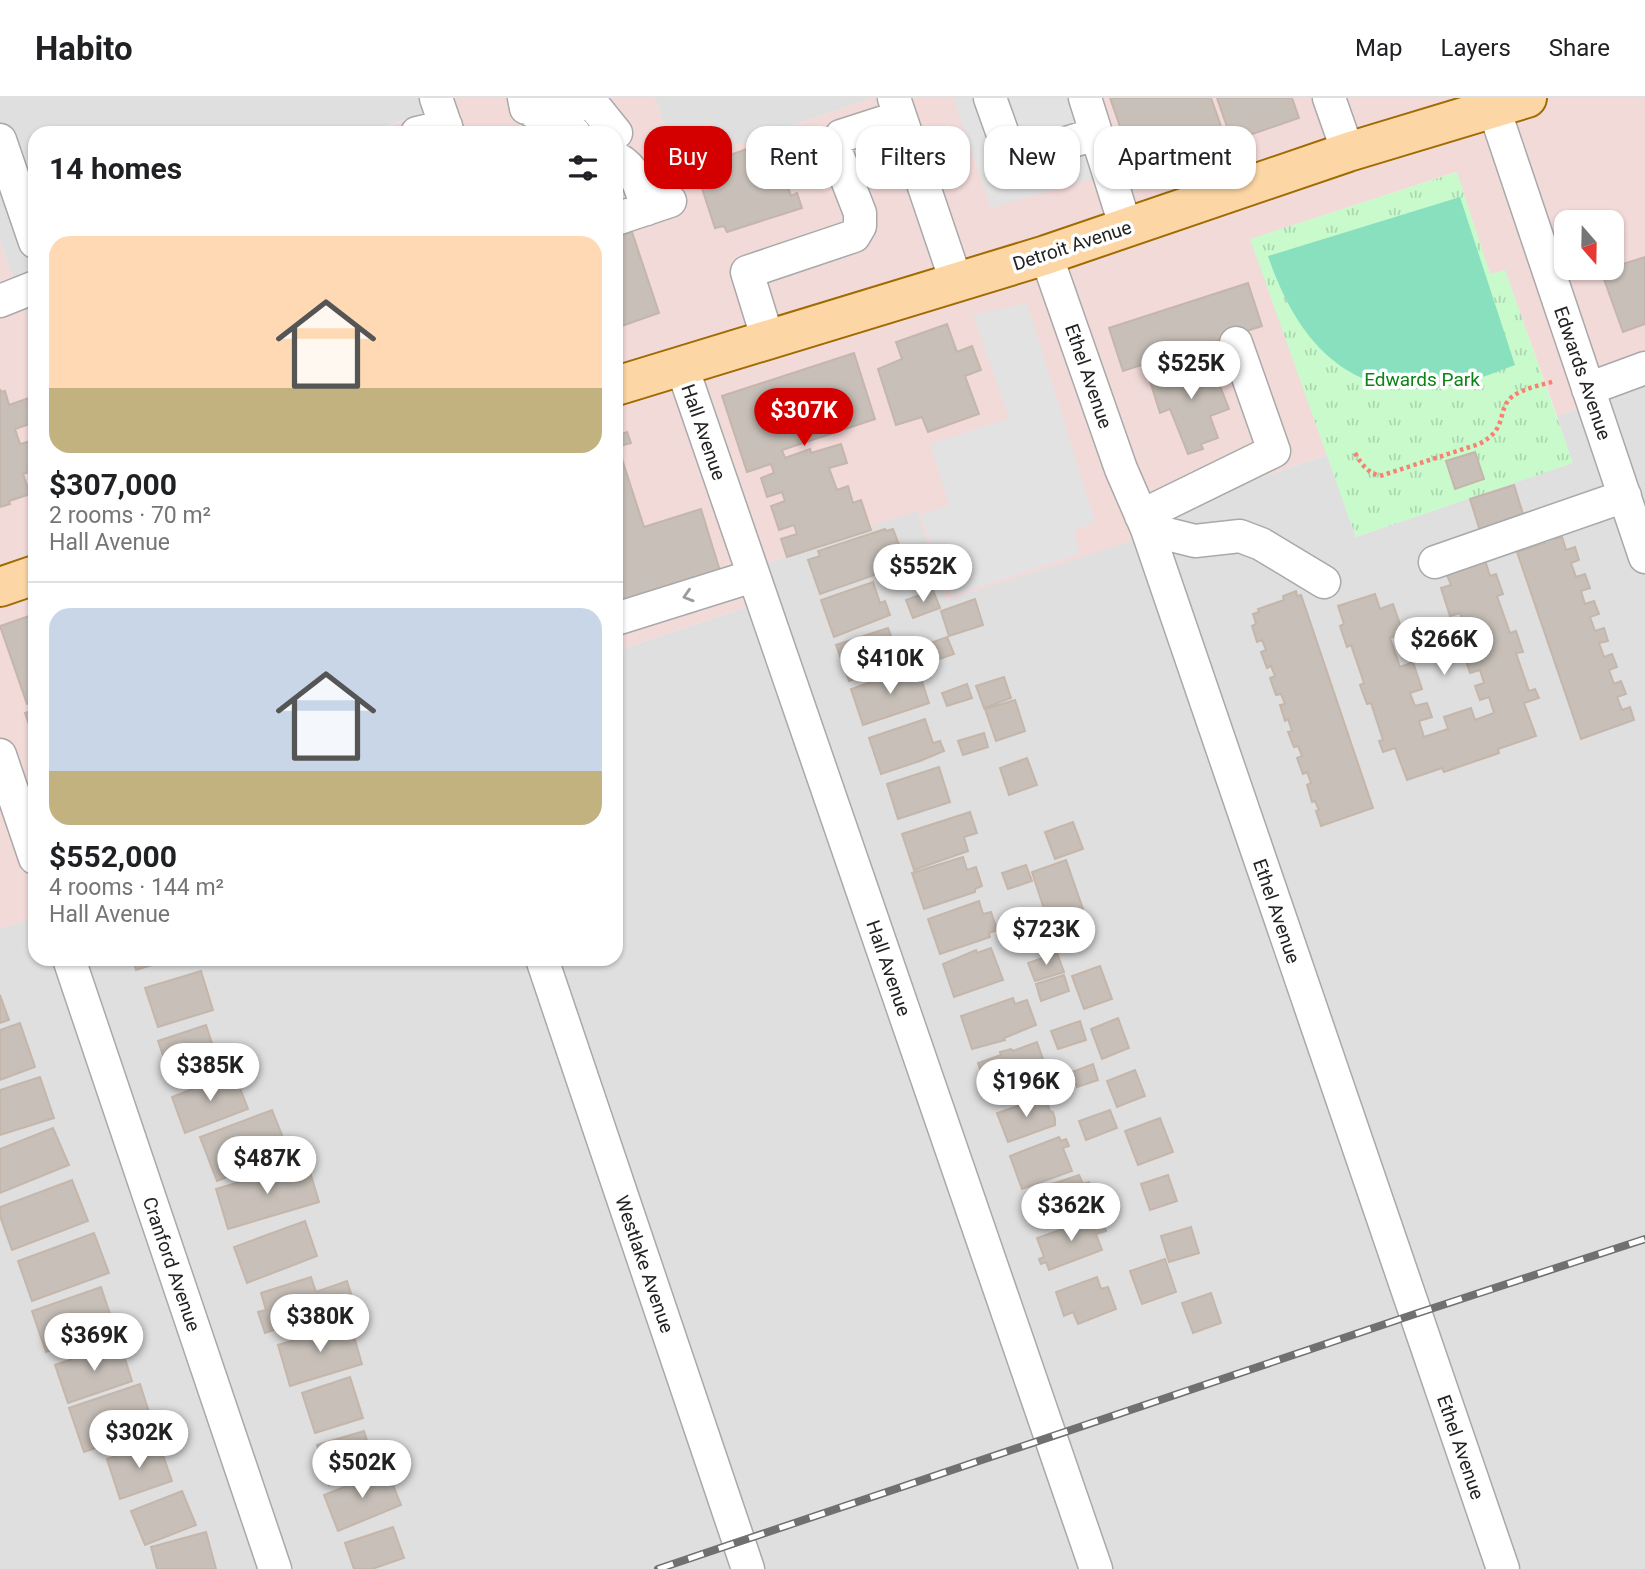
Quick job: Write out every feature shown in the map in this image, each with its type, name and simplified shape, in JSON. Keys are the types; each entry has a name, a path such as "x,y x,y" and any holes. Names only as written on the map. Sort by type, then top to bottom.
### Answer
{"main road":[{"name":"Detroit Avenue","path":"623,384 1046,255 1490,105"},
{"path":"0,587 28,577"}],"street":[{"path":"990,98 1010,154 1029,154 1094,135"},
{"path":"1085,98 1094,126"},
{"path":"1329,98 1348,152"},
{"path":"518,101 562,126"},
{"path":"518,101 582,102 595,107 610,126"},
{"name":"Edwards Avenue","path":"1490,105 1645,557"},
{"path":"768,340 747,272 854,236 860,226 860,213 837,155 836,144 841,136 897,107 956,281"},
{"path":"1,149 28,223"},
{"path":"623,162 640,187 658,205 623,217"},
{"path":"1114,189 1126,228"},
{"name":"Ethel Avenue","path":"1046,255 1121,469 1144,522 1503,1569"},
{"path":"0,300 28,290"},
{"path":"1144,522 1274,451 1236,344"},
{"name":"Hall Avenue","path":"682,367 1096,1569"},
{"path":"1586,380 1645,368"},
{"path":"1434,562 1625,496"},
{"path":"1144,522 1195,541 1240,536 1261,544 1324,582"},
{"path":"623,617 754,576"},
{"path":"0,755 28,828"},
{"name":"Cranford Avenue","path":"71,966 275,1569"},
{"name":"Westlake Avenue","path":"544,966 748,1569"}],"path":[{"path":"1355,453 1362,466 1370,473 1380,476 1479,444 1492,437 1498,430 1510,398 1516,394 1586,380"}],"shaded area":[{"path":"0,98 424,98 429,111 387,126 28,126 28,319 0,241"},
{"path":"424,98 655,98 665,126 644,126 644,189 732,189 732,146 746,142 746,189 842,189 842,126 791,126 872,98 1645,98 1645,385 1557,416 1505,271 1490,274 1456,172 1251,239 1327,455 1135,520 1144,537 947,600 917,511 746,570 756,604 623,649 623,126 388,126 428,112"},
{"path":"655,98 872,98 791,126 746,126 746,142 732,146 732,126 665,126"},
{"path":"953,98 1098,98 1108,126 1094,126 1094,178 1080,182 1080,126 984,126 984,188 970,147 970,126 963,126"},
{"path":"984,189 1056,189 991,208"},
{"path":"0,241 28,319 28,919 0,929"},
{"path":"1027,303 1095,521 1074,531 1079,554 952,596 920,515 949,505 930,444 1009,418 973,315"},
{"path":"1645,385 1645,1569 0,1569 0,929 28,919 28,966 623,966 623,649 756,604 746,570 918,510 947,600 1135,520 1327,455 1356,537 1572,463 1557,416"}],"green space":[{"name":"Edwards Park","path":"1457,172 1490,274 1505,270 1573,463 1356,537 1250,239"},
{"path":"1460,197 1515,365 1475,380 1436,388 1401,388 1370,381 1343,367 1319,348 1299,322 1282,291 1268,256"}],"building":[{"path":"1110,98 1211,98 1221,126 1120,126"},
{"path":"1217,98 1292,98 1299,118 1256,133 1256,126 1227,126"},
{"path":"746,149 746,189 789,189 791,196 797,193 802,208 727,232 724,226 715,228 702,189 732,189 732,154"},
{"path":"632,232 659,313 623,326 623,235"},
{"path":"1645,257 1645,324 1623,332 1604,280 1624,280 1624,264"},
{"path":"1248,283 1262,326 1123,371 1109,328"},
{"path":"947,324 957,352 972,346 981,370 965,376 979,414 928,432 922,417 896,425 878,369 902,359 896,342"},
{"path":"854,353 875,419 782,450 785,458 810,449 811,453 841,444 847,463 829,468 837,490 848,486 853,503 861,500 871,530 787,557 781,539 797,534 794,525 779,530 771,506 785,501 782,492 767,497 761,478 774,473 771,464 747,472 722,396"},
{"path":"1209,358 1229,409 1210,416 1218,438 1201,444 1203,449 1188,454 1170,409 1160,413 1149,378"},
{"path":"0,389 1,392 5,391 9,405 28,398 28,424 15,429 20,444 28,442 28,472 23,474 28,495 0,507"},
{"path":"627,432 631,443 623,445 623,433"},
{"path":"1475,452 1484,479 1455,489 1446,461"},
{"path":"623,462 644,527 701,509 721,574 623,606"},
{"path":"1514,485 1524,517 1480,531 1470,499"},
{"path":"885,529 893,529 906,564 820,594 808,560 820,556 818,551"},
{"path":"1554,535 1555,539 1562,537 1566,550 1575,547 1579,560 1571,563 1576,577 1585,574 1590,588 1581,591 1585,604 1594,601 1599,614 1590,617 1595,631 1604,628 1608,641 1599,643 1604,657 1612,654 1617,667 1609,670 1614,684 1621,681 1626,694 1617,697 1622,710 1630,707 1634,720 1581,739 1517,552 1544,543 1543,538"},
{"path":"1484,557 1490,576 1496,574 1503,594 1497,596 1510,633 1516,631 1523,652 1516,653 1529,691 1535,689 1539,698 1524,703 1536,736 1498,749 1499,753 1444,772 1442,768 1407,780 1395,748 1383,752 1379,741 1383,740 1371,703 1367,704 1360,685 1364,683 1351,645 1347,647 1340,626 1344,624 1338,606 1375,594 1380,609 1393,604 1403,633 1390,638 1400,667 1413,662 1422,689 1410,693 1415,706 1427,703 1432,717 1419,721 1424,737 1448,729 1444,717 1471,708 1475,720 1494,713 1489,697 1480,700 1475,686 1484,683 1480,670 1470,673 1461,646 1470,642 1460,613 1450,616 1441,588 1451,585 1445,570"},
{"path":"873,582 880,603 885,601 890,615 834,637 821,600"},
{"path":"933,590 940,608 913,618 906,600"},
{"path":"1296,591 1297,596 1301,595 1373,808 1321,826 1316,811 1319,810 1315,801 1312,802 1307,785 1311,783 1307,772 1303,774 1297,758 1302,756 1298,746 1294,747 1288,732 1292,731 1288,719 1285,721 1280,705 1285,704 1281,694 1276,695 1270,678 1275,676 1271,666 1267,668 1261,652 1266,650 1262,640 1257,642 1252,626 1256,624 1253,614 1259,612 1258,609 1284,600 1283,596"},
{"path":"975,599 983,625 949,636 941,611"},
{"path":"28,616 27,704 0,626"},
{"path":"888,628 896,649 900,648 905,660 900,662 901,664 849,681 836,645"},
{"path":"947,637 954,654 928,663 922,646"},
{"path":"917,666 929,703 863,725 851,689"},
{"path":"1004,677 1011,698 984,708 976,686"},
{"path":"967,684 972,698 947,706 942,693"},
{"path":"1015,700 1025,731 996,741 985,709"},
{"path":"925,719 933,743 940,741 944,751 881,774 869,738"},
{"path":"984,733 988,747 963,755 958,741"},
{"path":"1027,758 1037,785 1009,795 1000,768"},
{"path":"939,767 950,802 898,819 887,784"},
{"path":"970,812 977,833 964,837 968,851 914,870 902,834"},
{"path":"1073,822 1083,849 1055,859 1045,832"},
{"path":"963,857 967,870 976,867 982,886 975,889 975,892 924,909 912,873"},
{"path":"1066,860 1083,909 1048,921 1032,872"},
{"path":"1026,865 1032,881 1008,889 1002,873"},
{"path":"979,901 983,914 991,912 997,930 989,933 990,937 940,954 928,919"},
{"path":"1083,914 1091,937 1061,948 1052,924"},
{"path":"991,948 1003,980 954,997 943,964 976,950 977,953"},
{"path":"1057,953 1064,972 1035,981 1028,963"},
{"path":"1100,966 1112,999 1084,1009 1072,976"},
{"path":"201,971 213,1010 158,1027 145,988"},
{"path":"1064,975 1069,991 1041,1001 1036,984"},
{"path":"0,995 9,1020 0,1023"},
{"path":"1013,998 1015,1004 1027,1000 1036,1025 1004,1038 1005,1040 972,1049 961,1016"},
{"path":"1118,1018 1129,1048 1102,1059 1091,1029"},
{"path":"1080,1021 1086,1040 1058,1049 1051,1031"},
{"path":"20,1023 35,1067 0,1080 0,1030"},
{"path":"206,1025 218,1062 171,1078 158,1041"},
{"path":"1037,1042 1048,1073 1036,1077 1037,1081 990,1096 978,1063 1001,1055 1000,1052 1011,1049 1013,1051"},
{"path":"1093,1064 1098,1080 1077,1087 1072,1072"},
{"path":"1135,1070 1145,1096 1117,1107 1107,1081"},
{"path":"234,1073 248,1109 185,1133 172,1097"},
{"path":"40,1077 54,1118 0,1135 0,1090"},
{"path":"1045,1097 1050,1111 1053,1112 1055,1125 1008,1142 997,1113 1018,1106 1017,1103 1028,1099 1029,1102"},
{"path":"272,1110 289,1153 217,1181 200,1137"},
{"path":"1110,1110 1117,1128 1086,1140 1079,1121"},
{"path":"1160,1118 1173,1152 1138,1165 1125,1131"},
{"path":"53,1128 69,1165 0,1193 0,1149"},
{"path":"1059,1137 1061,1141 1066,1139 1069,1146 1063,1148 1072,1171 1022,1189 1010,1156"},
{"path":"307,1162 319,1202 228,1229 216,1189"},
{"path":"1079,1175 1083,1184 1089,1182 1098,1205 1045,1224 1038,1207 1031,1210 1026,1193"},
{"path":"1168,1175 1177,1201 1150,1210 1141,1184"},
{"path":"72,1180 88,1221 12,1250 0,1216 0,1207"},
{"path":"1101,1218 1106,1231 1096,1234 1102,1250 1049,1270 1046,1262 1041,1264 1039,1259 1044,1257 1037,1238"},
{"path":"305,1221 317,1256 247,1283 234,1247"},
{"path":"1191,1227 1199,1253 1169,1262 1161,1236"},
{"path":"94,1233 109,1273 32,1301 18,1261"},
{"path":"1165,1259 1176,1292 1142,1304 1130,1271"},
{"path":"311,1277 316,1292 347,1281 354,1303 265,1333 258,1312 266,1310 261,1293"},
{"path":"1097,1277 1101,1289 1108,1287 1116,1309 1078,1324 1073,1312 1064,1316 1056,1292"},
{"path":"101,1287 115,1329 46,1352 32,1311"},
{"path":"1211,1293 1221,1323 1193,1333 1182,1303"},
{"path":"350,1323 362,1364 290,1386 278,1345"},
{"path":"120,1343 132,1381 68,1403 55,1365"},
{"path":"350,1377 363,1418 315,1433 302,1393"},
{"path":"140,1384 154,1428 84,1452 69,1408"},
{"path":"364,1431 376,1470 329,1485 317,1445"},
{"path":"158,1441 172,1481 120,1499 107,1459"},
{"path":"387,1470 401,1505 338,1531 324,1495"},
{"path":"182,1491 196,1525 145,1545 131,1511"},
{"path":"393,1527 404,1558 372,1569 354,1569 345,1543"},
{"path":"206,1532 216,1569 157,1569 151,1547"}],"railway":[{"path":"658,1569 1645,1239"}]}
